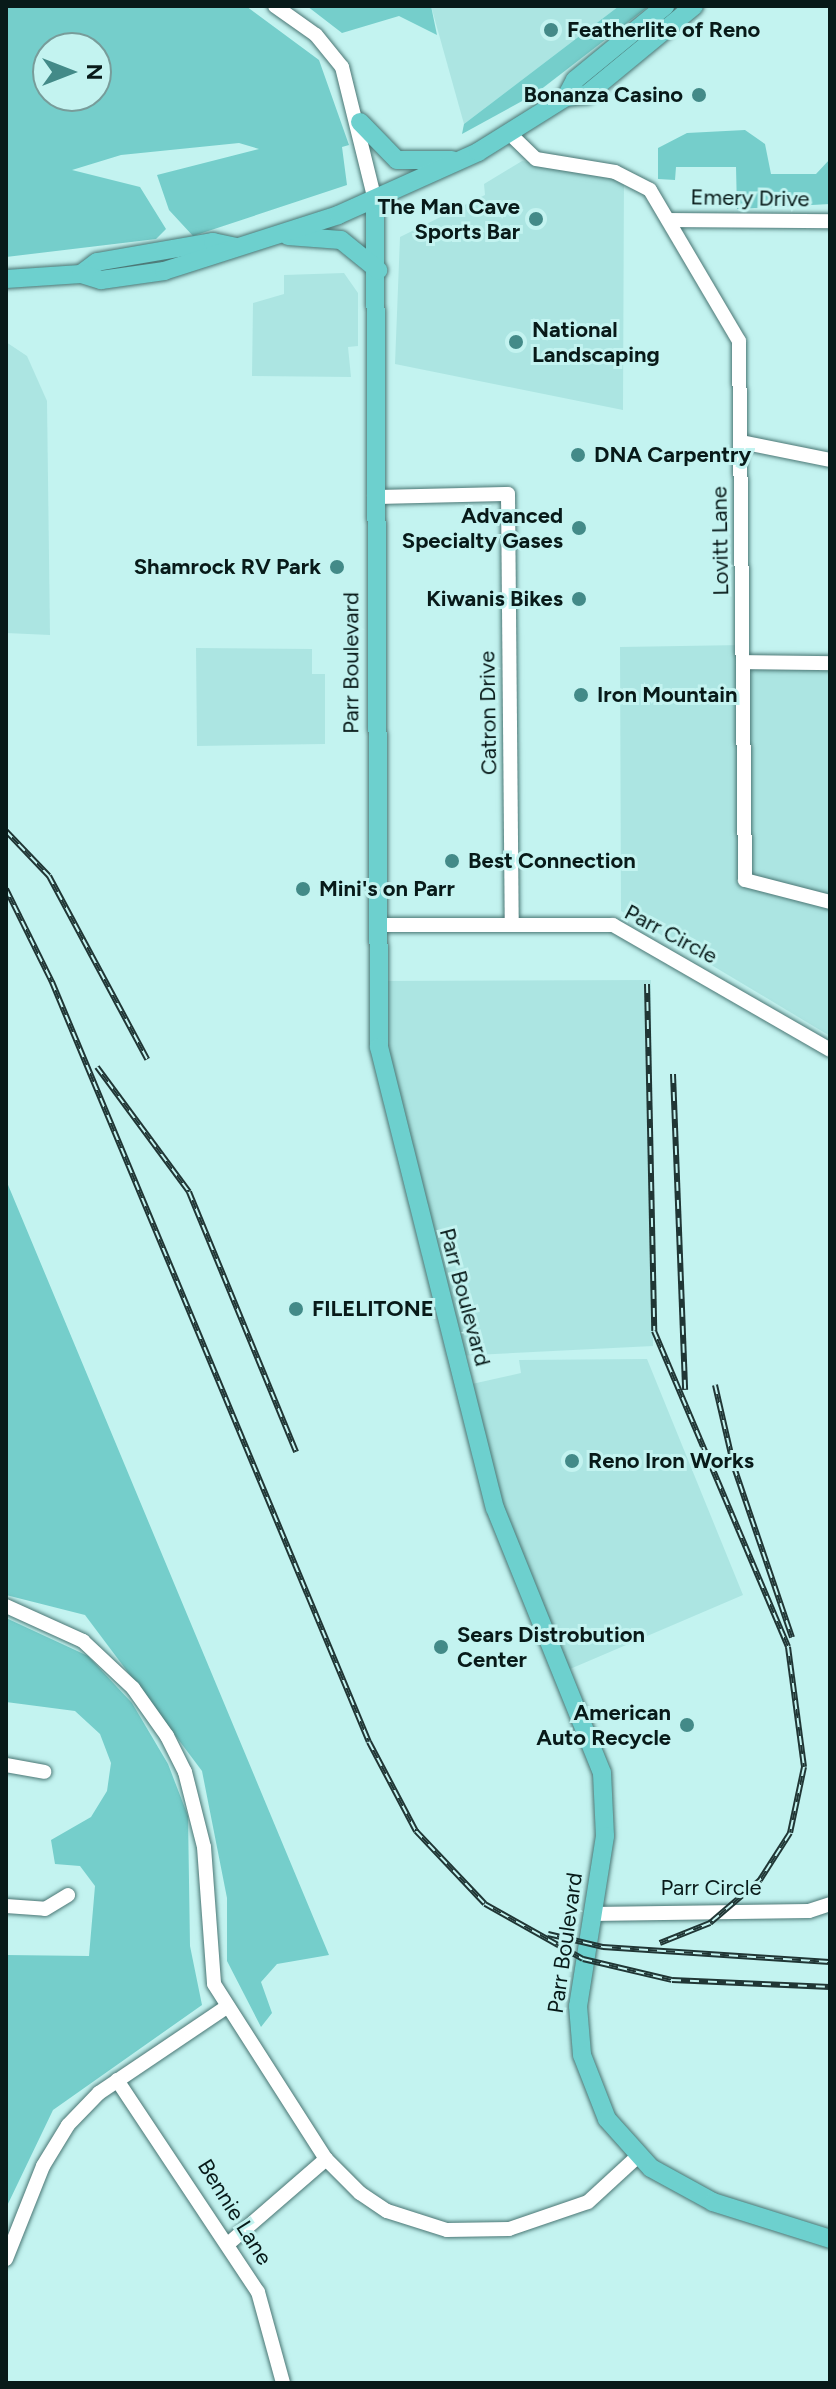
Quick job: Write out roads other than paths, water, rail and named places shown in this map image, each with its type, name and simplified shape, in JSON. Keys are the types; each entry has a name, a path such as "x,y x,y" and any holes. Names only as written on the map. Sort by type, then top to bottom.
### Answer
{"main road":[{"path":"566,97 575,80 665,6"},
{"path":"6,279 81,274 97,262 213,242 236,247 375,200 463,159 566,97 586,95 694,6"},
{"path":"360,122 397,160 463,159"},
{"name":"Parr Boulevard","path":"375,200 378,270 374,497 377,925 385,1089 492,1497 602,1773 605,1827 578,2006 582,2055 607,2119 638,2156 691,2193 830,2239"},
{"path":"276,235 341,240 378,270"}],"street":[{"path":"275,6 331,52 360,122 375,200"},
{"name":"Emery Drive","path":"509,133 536,159 639,182 671,220 830,221"},
{"name":"Lovitt Lane","path":"671,220 739,341 745,880 830,902"},
{"path":"741,442 830,460"},
{"name":"Catron Drive","path":"374,497 508,494 512,923"},
{"path":"743,662 830,663"},
{"name":"Parr Circle","path":"377,925 597,922 628,930 830,1050"},
{"path":"6,1606 83,1641 133,1688 167,1736 197,1812 208,1964 225,2008 326,2159 387,2211 480,2233 563,2214 612,2184 638,2156"},
{"path":"6,1765 44,1772"},
{"path":"6,1906 45,1909 68,1895"},
{"name":"Parr Circle","path":"592,1914 809,1911 830,1904"},
{"path":"6,2259 53,2147 117,2080 225,2008"},
{"name":"Bennie Lane","path":"117,2080 228,2244 264,2305 283,2383"},
{"path":"228,2244 326,2159"}],"railway":[{"path":"6,831 49,876 147,1059"},
{"path":"6,889 52,982 369,1742 416,1831 485,1904 583,1959 672,1980 830,1987"},
{"path":"647,984 654,1331 788,1647 804,1767 790,1833 760,1880 710,1923 660,1943"},
{"path":"97,1067 189,1192 296,1452"},
{"path":"673,1074 685,1390"},
{"path":"715,1385 734,1467 792,1637"},
{"path":"548,1934 603,1947 830,1962"}],"place":[{"name":"Featherlite of Reno","path":"551,30"},
{"name":"Bonanza Casino","path":"699,95"},
{"name":"The Man Cave Sports Bar","path":"536,219"},
{"name":"National Landscaping","path":"516,342"},
{"name":"DNA Carpentry","path":"578,455"},
{"name":"Advanced Specialty Gases","path":"579,528"},
{"name":"Shamrock RV Park","path":"337,567"},
{"name":"Kiwanis Bikes","path":"579,599"},
{"name":"Iron Mountain","path":"581,695"},
{"name":"Best Connection","path":"452,861"},
{"name":"Mini's on Parr","path":"303,889"},
{"name":"FILELITONE","path":"296,1309"},
{"name":"Reno Iron Works","path":"572,1461"},
{"name":"Sears Distrobution Center","path":"441,1647"},
{"name":"American Auto Recycle","path":"687,1725"}]}
